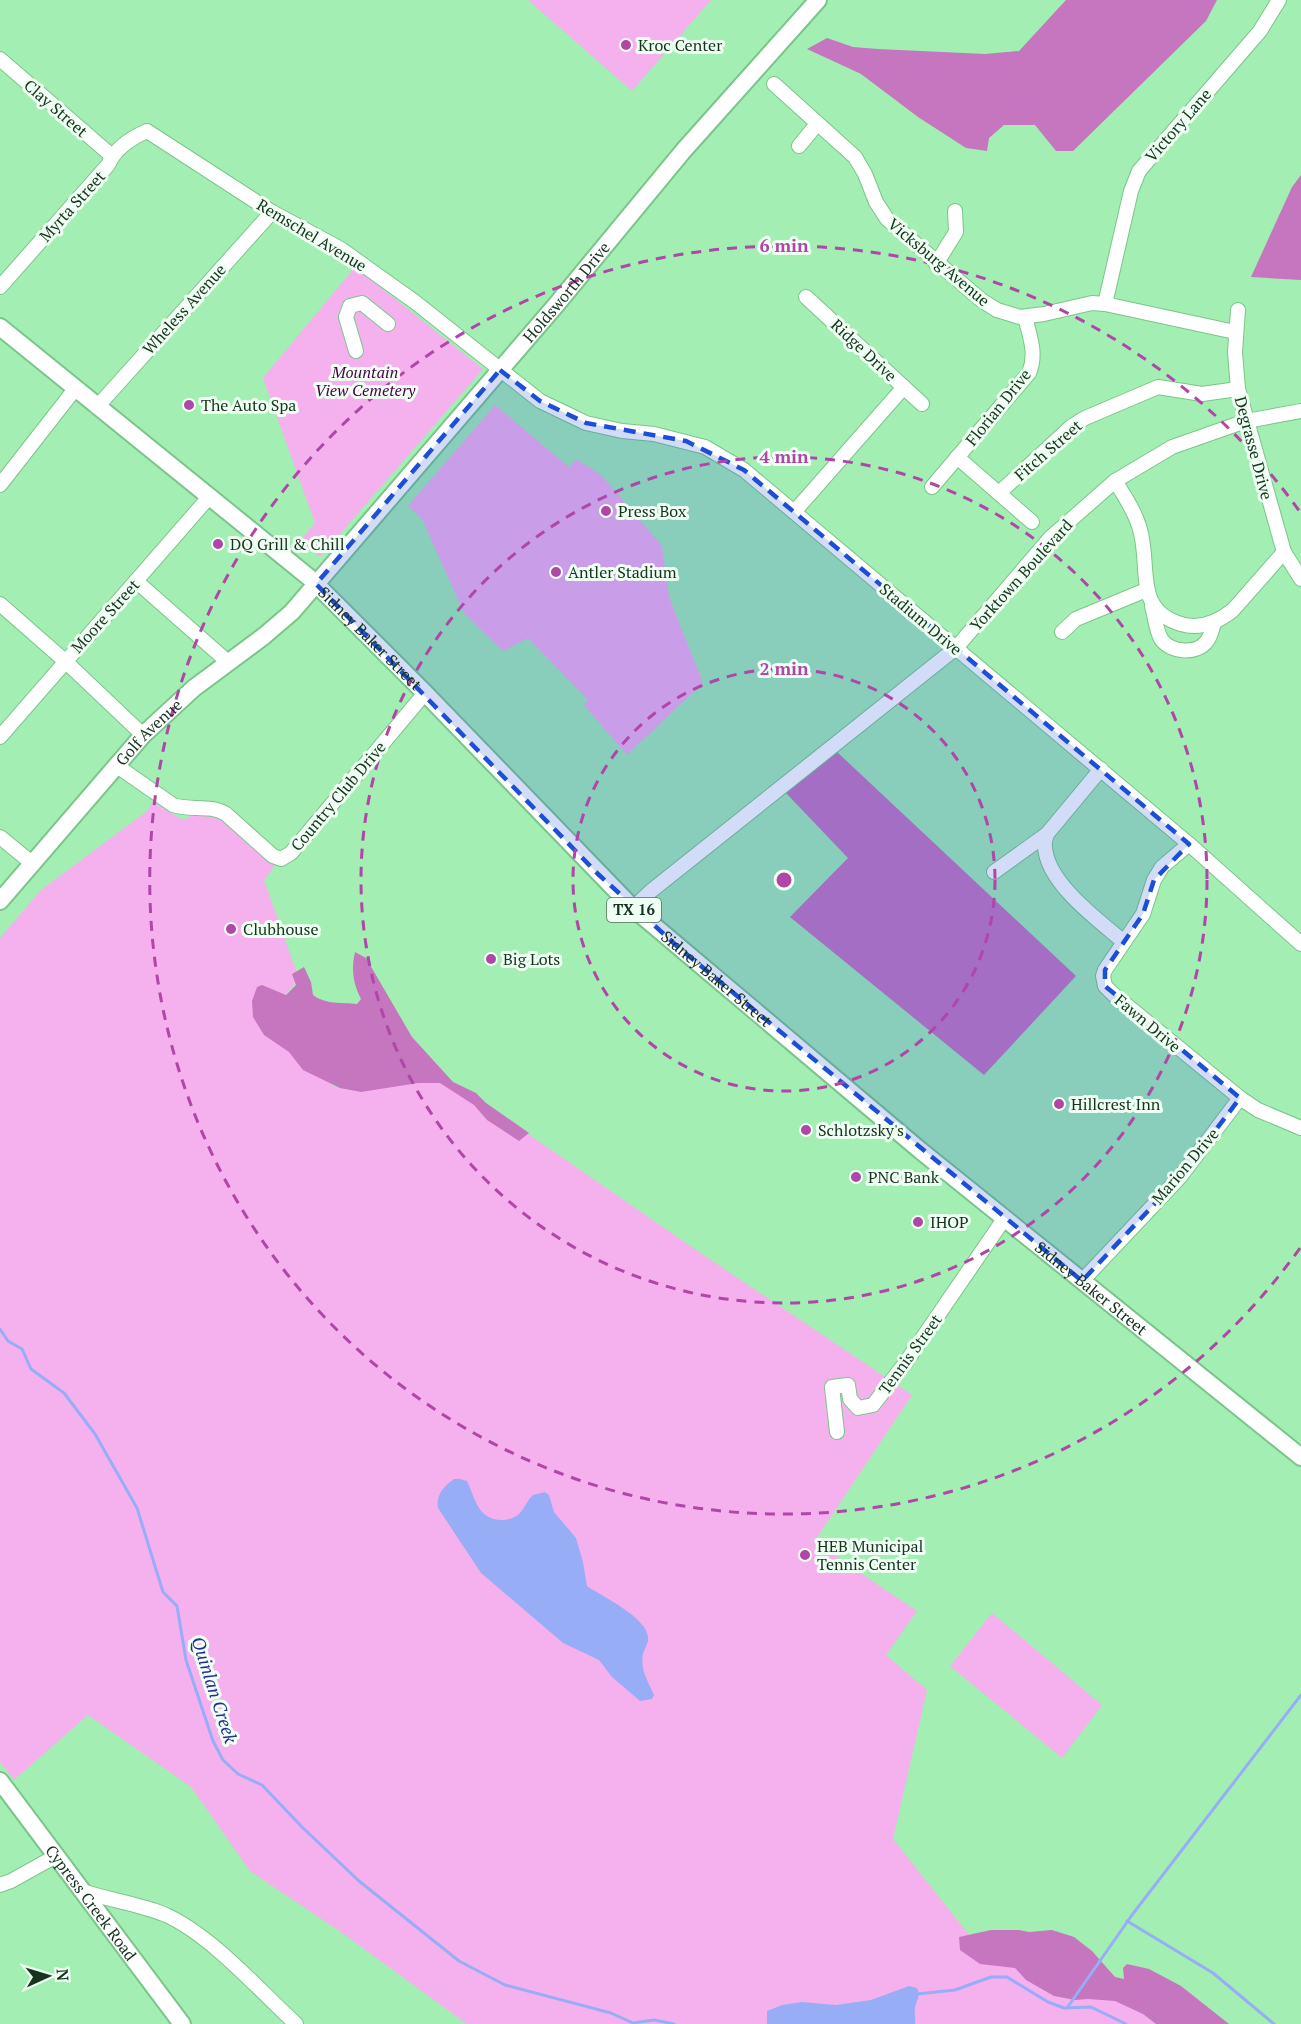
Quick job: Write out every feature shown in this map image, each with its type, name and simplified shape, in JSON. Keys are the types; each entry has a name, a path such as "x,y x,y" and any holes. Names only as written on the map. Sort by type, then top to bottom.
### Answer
{"main road":[{"name":"Holdsworth Drive","path":"316,584 500,370 684,150 818,0"},
{"name":"Sidney Baker Street","path":"0,327 316,584 633,908 787,1040 1004,1219 1301,1457"},
{"name":"Golf Avenue","path":"0,901 143,735 194,688 264,636 292,612 316,584"},
{"name":"Cypress Creek Road","path":"0,1781 182,2024"}],"street":[{"name":"Victory Lane","path":"1105,304 1131,191 1138,171 1260,31 1279,0"},
{"name":"Clay Street","path":"0,59 112,156"},
{"name":"Vicksburg Avenue","path":"774,84 855,156 876,202 887,219 936,264 996,310 1025,317 1092,303 1105,304 1235,332"},
{"path":"798,146 817,124"},
{"name":"Remschel Avenue","path":"147,131 272,212 340,249 415,302 500,370"},
{"name":"Myrta Street","path":"0,286 108,165 112,156 132,138 147,131"},
{"name":"Wheless Avenue","path":"97,407 272,212"},
{"path":"936,264 956,232 955,212"},
{"name":"Ridge Drive","path":"806,297 922,404"},
{"path":"356,351 346,317 350,306 362,303 388,324"},
{"name":"Degrasse Drive","path":"1238,310 1234,352 1238,389 1284,552 1301,579"},
{"name":"Florian Drive","path":"932,487 1029,373 1034,362 1034,351 1025,317"},
{"name":"Stadium Drive","path":"500,370 540,401 586,423 622,431 654,434 705,447 744,470 1189,843 1301,944"},
{"path":"794,512 904,387"},
{"name":"Fitch Street","path":"999,493 1072,426 1150,388 1167,387 1202,394 1238,389"},
{"path":"0,485 75,389"},
{"name":"Yorktown Boulevard","path":"633,908 651,891 956,648 1050,538 1115,481 1173,447 1246,421 1301,411"},
{"path":"957,457 1032,522"},
{"path":"1115,481 1139,524 1144,543 1146,590 1162,640 1173,649 1184,651 1200,648 1207,643 1214,623"},
{"name":"Moore Street","path":"0,737 210,496"},
{"path":"1152,605 1171,621 1186,626 1214,623 1233,610 1284,552"},
{"path":"136,581 228,662"},
{"path":"1062,632 1076,619 1146,590"},
{"path":"0,604 65,661 143,735"},
{"name":"Country Club Drive","path":"117,766 173,805 219,810 273,856 281,859 291,853 425,693"},
{"path":"993,872 1047,834 1101,769"},
{"path":"1047,834 1044,847 1051,870 1075,900 1124,942"},
{"path":"0,837 33,864"},
{"name":"Fawn Drive","path":"1189,843 1162,867 1154,880 1143,914 1103,976 1105,986 1126,1005 1240,1098"},
{"path":"1240,1098 1258,1110 1301,1128"},
{"name":"Marion Drive","path":"1082,1281 1180,1177 1240,1098"},
{"name":"Tennis Street","path":"837,1432 832,1387 848,1385 850,1399 858,1408 873,1405 906,1362 1004,1219"},
{"path":"0,1885 12,1881 56,1856"},
{"path":"82,1891 164,1914 185,1924 205,1938 296,2024"}],"highlighted area":[{"path":"500,370 540,401 586,423 686,441 744,470 1189,844 1154,880 1143,914 1105,970 1105,986 1240,1098 1180,1177 1082,1281 678,947 598,874 316,584"}],"green space":[{"name":"Kroc Center","path":"528,0 711,0 632,91"},
{"name":"Mountain View Cemetery","path":"355,267 483,369 320,557 299,542 315,523 263,378"},
{"name":"Antler Stadium","path":"495,405 569,467 576,459 601,475 662,546 669,597 703,683 627,755 584,705 588,700 528,638 503,651 464,613 422,519 408,506"},
{"path":"153,802 183,820 198,813 220,816 276,864 264,880 299,979 259,1024 335,1087 440,1073 696,1250 912,1395 814,1542 917,1611 886,1655 927,1690 893,1839 985,1955 1193,2024 467,2024 338,1930 250,1871 191,1787 88,1715 14,1780 0,1762 0,938 41,890 147,811"},
{"path":"992,1613 1102,1705 1062,1758 950,1666"}],"shaded area":[{"path":"1066,0 1217,0 1206,21 1073,151 1056,151 1035,125 1004,125 989,138 987,151 966,148 918,117 861,74 807,49 827,38 853,47 878,49 985,54 1019,51"},
{"path":"1301,175 1301,280 1251,277 1292,187"},
{"path":"837,752 1076,976 984,1075 790,917 848,858 785,792"},
{"path":"355,952 366,958 412,1037 453,1082 476,1093 486,1103 529,1133 519,1141 487,1120 474,1105 440,1083 418,1083 361,1092 340,1088 303,1070 289,1052 264,1035 253,1017 252,1001 257,987 262,985 286,995 296,985 292,974 304,967 311,982 313,995 328,1002 357,1004 361,999 354,976"},
{"path":"991,1930 1029,1932 1052,1930 1074,1937 1092,1951 1115,1977 1124,1979 1123,1968 1127,1964 1149,1969 1181,1986 1229,2024 1156,2024 1143,2014 1115,2001 1075,2000 1054,1996 1026,1980 1015,1968 980,1964 960,1950 959,1937"}],"water":[{"path":"454,1479 467,1481 478,1507 494,1519 513,1518 521,1512 533,1495 545,1492 549,1495 554,1512 576,1538 587,1586 624,1609 642,1625 647,1633 648,1641 643,1654 643,1665 654,1695 652,1699 640,1701 612,1677 599,1660 563,1643 481,1573 438,1508 441,1492"},
{"path":"909,1986 917,1988 918,1991 915,2024 767,2024 767,2011 782,2005 802,2002 836,2005 871,2000"}],"waterway":[{"name":"Quinlan Creek","path":"0,1329 8,1341 22,1349 31,1369 64,1393 95,1434 137,1508 163,1592 177,1606 186,1660 213,1741 223,1760 238,1774 262,1785 359,1881 459,1961 505,1985 611,2013 633,2023 654,2020 674,2024"},
{"path":"1067,2008 1132,1915 1301,1695"},
{"path":"1127,1921 1213,1973 1274,2024"},
{"name":"Quinlan Creek","path":"917,1994 955,1990 991,1977 1007,1977 1048,2002 1064,2008 1091,2007 1126,2024"}],"place":[{"name":"Kroc Center","path":"626,45"},
{"name":"The Auto Spa","path":"189,405"},
{"name":"Press Box","path":"606,511"},
{"name":"DQ Grill & Chill","path":"218,544"},
{"name":"Antler Stadium","path":"556,572"},
{"name":"Clubhouse","path":"231,929"},
{"name":"Big Lots","path":"491,959"},
{"name":"Hillcrest Inn","path":"1059,1104"},
{"name":"Schlotzsky's","path":"806,1130"},
{"name":"PNC Bank","path":"856,1177"},
{"name":"IHOP","path":"918,1222"},
{"name":"HEB Municipal Tennis Center","path":"805,1555"}]}
